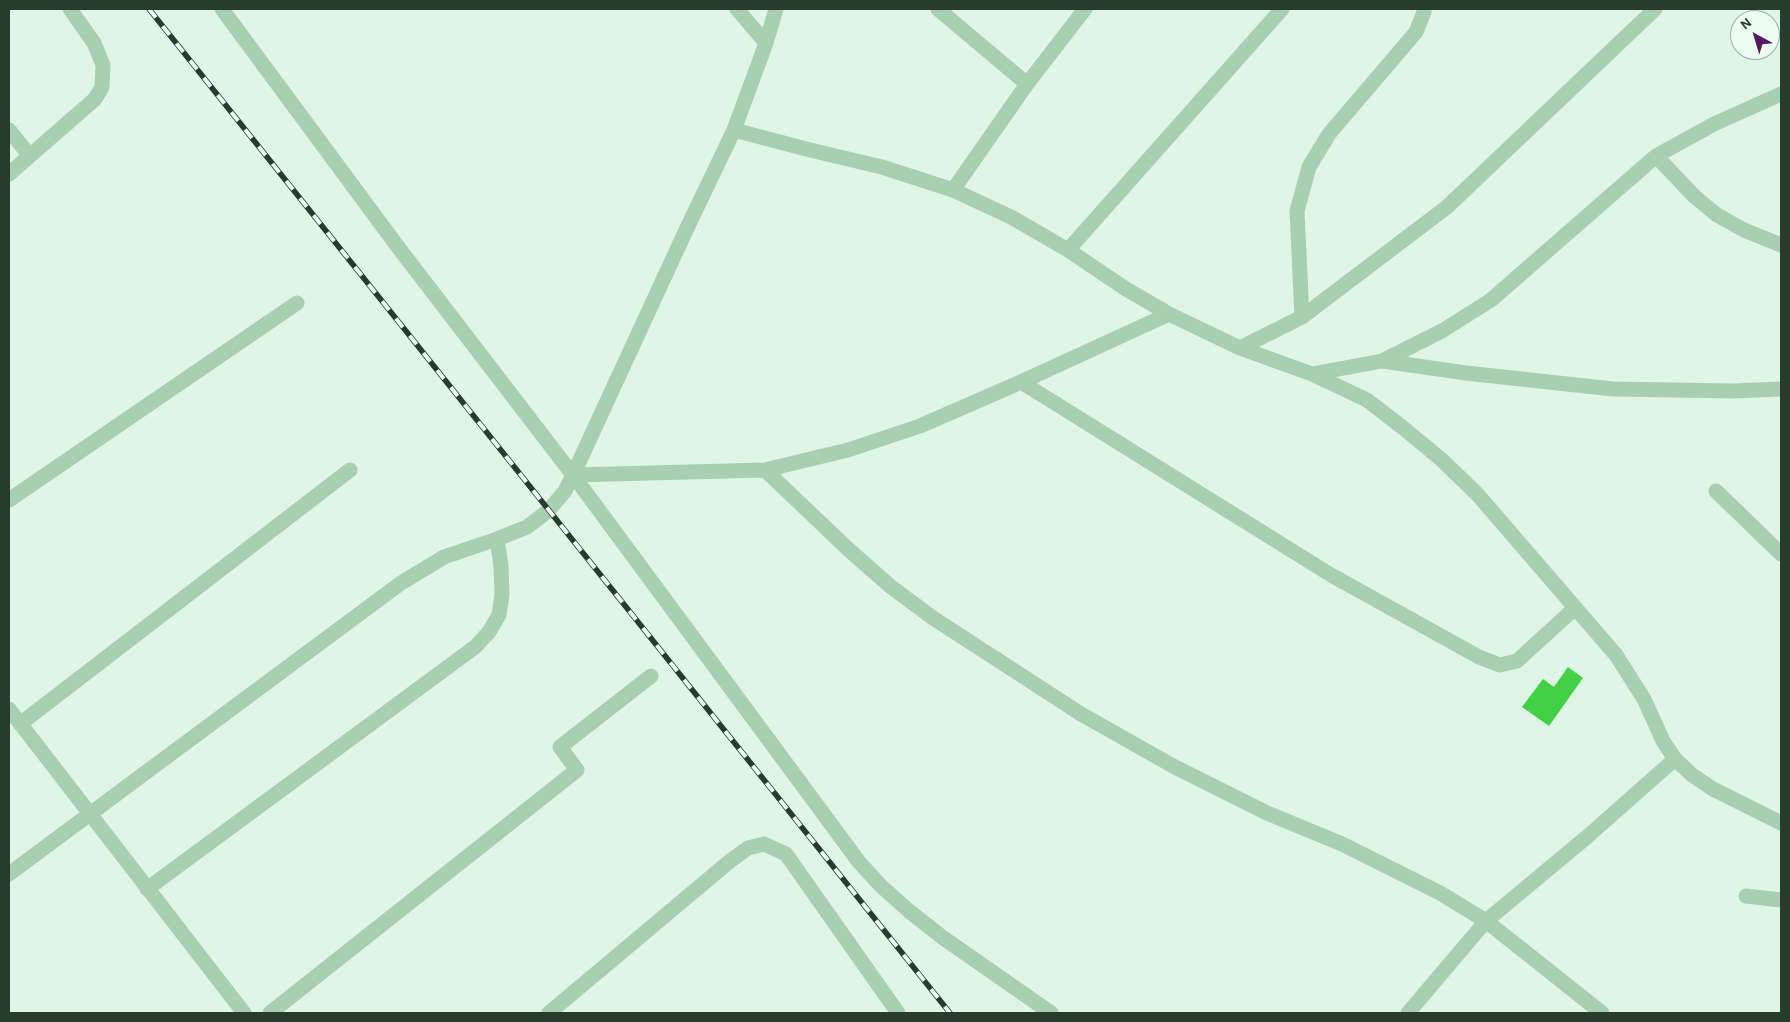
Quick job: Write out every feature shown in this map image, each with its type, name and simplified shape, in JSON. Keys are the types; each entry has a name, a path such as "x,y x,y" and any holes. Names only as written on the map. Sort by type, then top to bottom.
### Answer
{"street":[{"path":"9,174 95,99 102,86 103,65 97,50 70,9"},
{"path":"222,9 398,247 574,475 859,862 909,912 1051,1013"},
{"path":"737,9 766,43"},
{"path":"9,874 401,583 444,557 527,527 548,512 565,491 574,475 734,130 766,43 776,9"},
{"path":"938,9 1026,84"},
{"path":"952,190 1026,84 1085,9"},
{"path":"1068,250 1282,9"},
{"path":"1302,317 1297,211 1309,167 1329,134 1416,32 1424,9"},
{"path":"1240,348 1302,317 1446,207 1654,9"},
{"path":"1312,374 1382,361 1442,331 1491,300 1656,156 1714,124 1781,94"},
{"path":"9,130 30,156"},
{"path":"734,130 882,167 952,190 1011,217 1068,250 1126,289 1169,314 1240,348 1312,374 1367,400 1402,426 1442,460 1478,495 1616,655 1644,699 1664,741 1675,759 1692,775 1713,789 1781,822"},
{"path":"1656,156 1694,197 1717,215 1744,230 1781,245"},
{"path":"9,500 297,303"},
{"path":"574,475 765,470 848,450 920,426 1169,314"},
{"path":"1382,361 1466,373 1614,389 1733,391 1781,389"},
{"path":"1021,382 1331,575 1479,657 1500,665 1517,661 1575,608"},
{"path":"20,724 350,470"},
{"path":"765,470 848,549 890,586 933,618 1081,714 1172,766 1267,813 1342,844 1400,871 1440,893 1486,921 1602,1013"},
{"path":"1716,491 1781,554"},
{"path":"148,889 475,646 490,632 499,615 502,595 501,566 497,539"},
{"path":"270,1013 577,770 560,747 651,676"},
{"path":"9,709 244,1013"},
{"path":"1408,1013 1486,921 1588,836 1675,759"},
{"path":"549,1013 730,862 748,848 764,844 786,854 898,1013"},
{"path":"1746,896 1781,900"}],"building":[{"path":"1568,667 1583,678 1549,726 1522,707 1543,679 1554,687"}],"railway":[{"path":"149,9 950,1013"}]}
